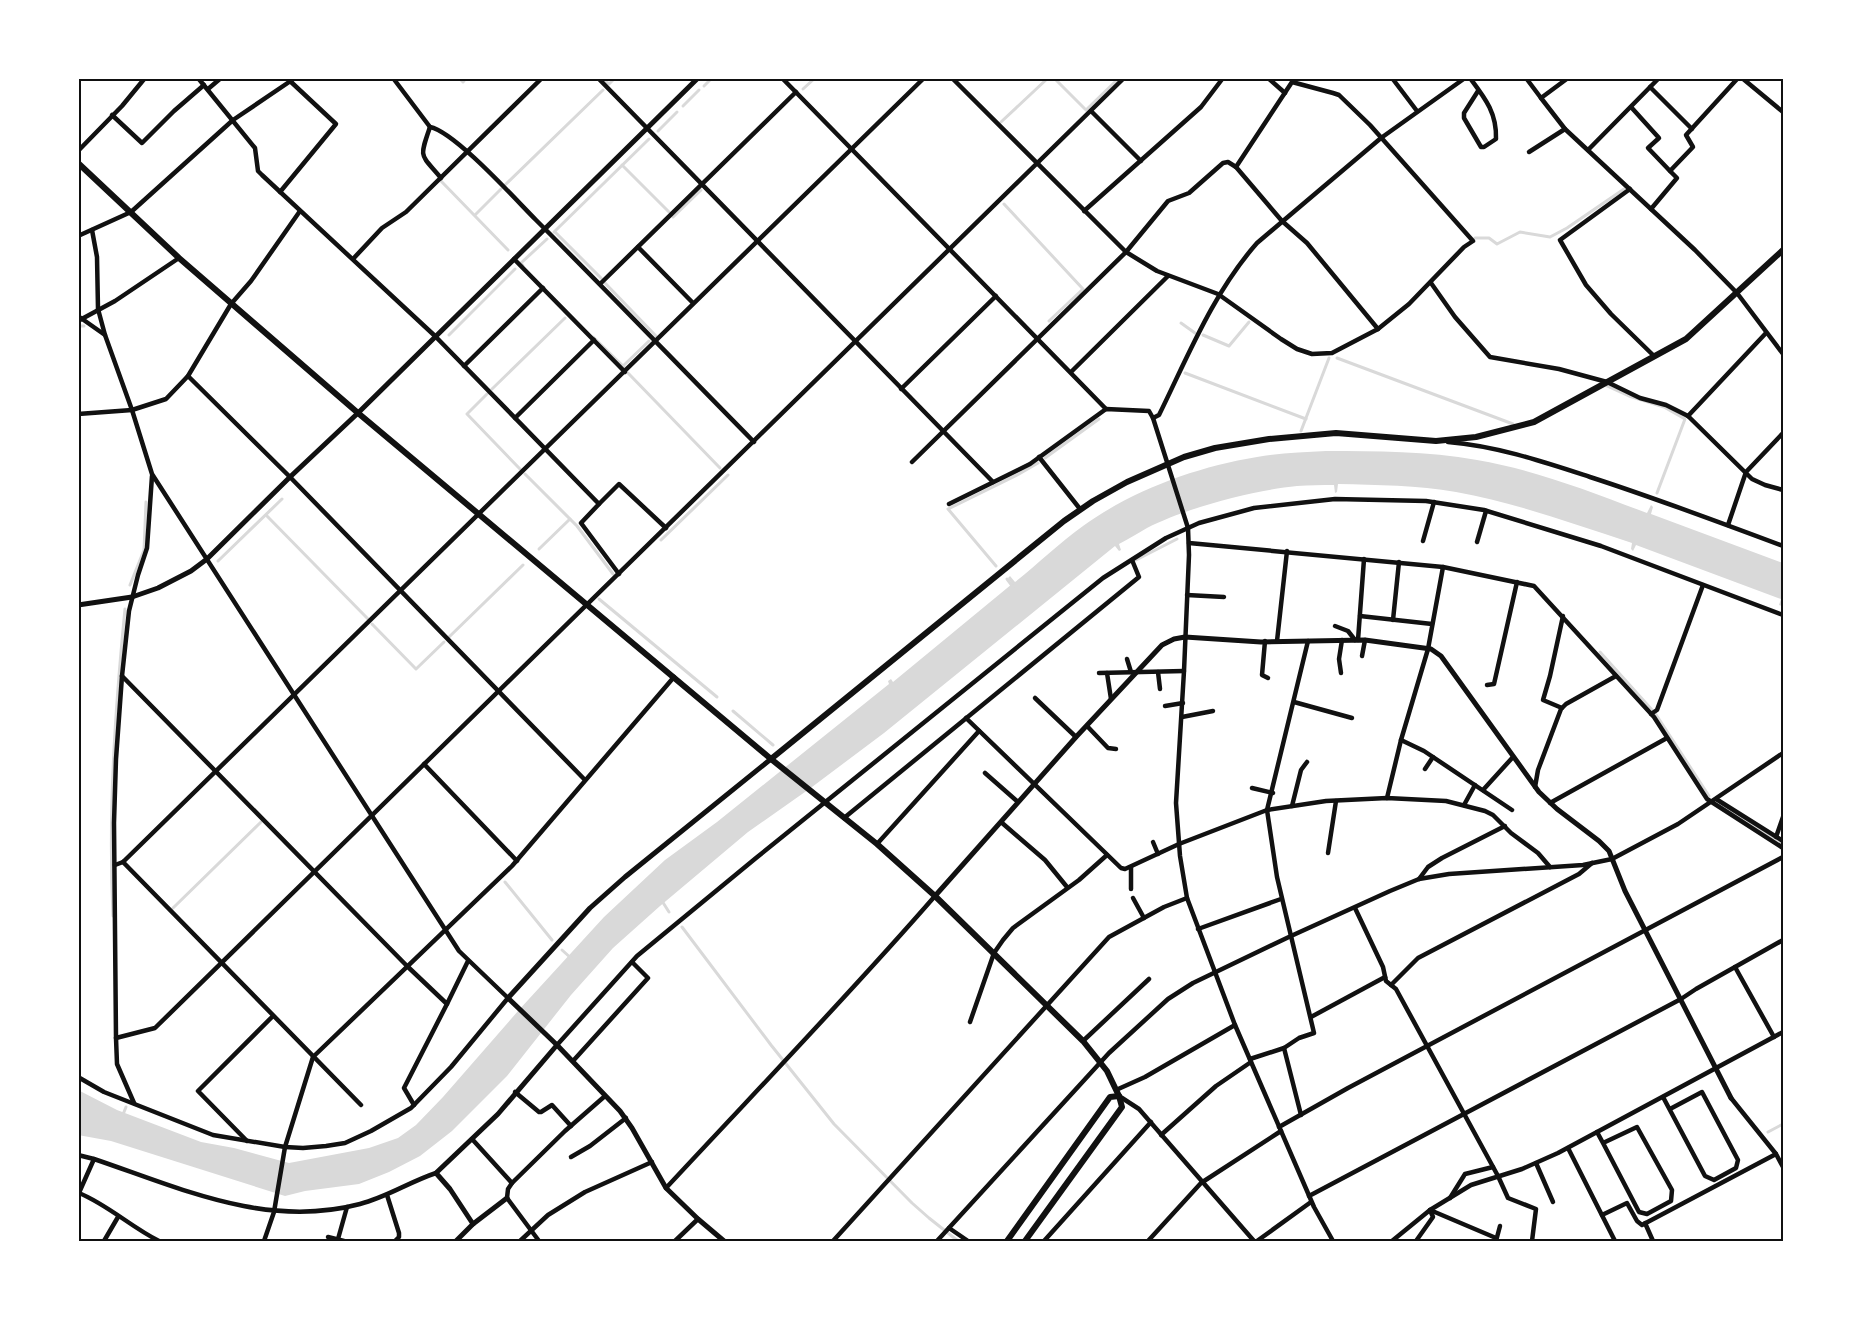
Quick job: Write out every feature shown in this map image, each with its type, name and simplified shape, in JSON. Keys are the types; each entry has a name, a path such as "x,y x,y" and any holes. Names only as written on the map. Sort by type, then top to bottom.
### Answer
{"main road":[{"path":"78,163 179,258 358,413 773,760 877,844 935,896 1083,1041 1107,1071 1122,1107 1025,1241"},
{"path":"773,760 1080,509 1127,482 1168,467 1184,457 1215,448 1269,439 1336,433 1436,441 1476,437 1534,422 1686,339 1783,250"},
{"path":"1007,1241 1110,1097 1117,1093"}],"street":[{"path":"78,151 145,78"},
{"path":"198,78 255,148 258,171 435,336 599,504"},
{"path":"112,116 142,143 166,118 221,78"},
{"path":"393,78 430,127 468,152 754,442"},
{"path":"353,259 382,228 406,212 542,78"},
{"path":"598,78 993,482"},
{"path":"78,605 132,597 175,580 207,559 698,78"},
{"path":"782,78 1106,409"},
{"path":"115,865 123,862 295,696 477,514 924,78"},
{"path":"952,78 1126,252 1148,267 1218,294 1281,339 1297,349 1312,354 1332,353 1378,329 1409,304 1464,247 1473,241 1381,138 1339,95 1294,80 1236,167"},
{"path":"116,1038 155,1028 1124,78"},
{"path":"1084,211 1200,107 1223,78"},
{"path":"1268,78 1285,93"},
{"path":"1392,78 1418,111"},
{"path":"1153,418 1159,415 1218,294 1249,251 1266,234 1381,138 1465,78"},
{"path":"1470,78 1478,91 1485,96 1493,114 1496,139 1484,147 1481,147 1464,118 1464,113 1478,91"},
{"path":"1526,78 1565,129 1652,209 1737,293 1783,354"},
{"path":"1541,98 1568,78"},
{"path":"1588,150 1659,78"},
{"path":"1670,171 1693,147 1686,135 1740,78 1783,112"},
{"path":"78,236 131,212 233,120 292,79 336,124 280,192"},
{"path":"1650,87 1692,129"},
{"path":"600,284 796,92"},
{"path":"1631,107 1659,138 1648,148 1677,178 1652,209"},
{"path":"1091,111 1141,161"},
{"path":"430,127 422,151 423,157 441,178"},
{"path":"1529,152 1565,129"},
{"path":"912,462 1126,252 1168,201 1189,193 1223,163 1228,162 1236,167 1282,221 1307,243 1378,329"},
{"path":"1630,189 1560,240 1586,285 1611,314 1654,356"},
{"path":"78,414 132,410 166,399 188,376 231,304 251,281 300,211"},
{"path":"92,230 97,257 99,309 105,335 152,474 459,951 573,1061 626,1118 666,1188 724,1241"},
{"path":"638,247 693,303"},
{"path":"79,318 115,301 179,258"},
{"path":"514,259 625,372"},
{"path":"1071,372 1168,276"},
{"path":"1431,283 1455,317 1490,357 1559,369 1607,382 1640,398 1666,405 1688,416 1752,478 1765,485 1783,490"},
{"path":"464,366 543,288"},
{"path":"901,389 996,296"},
{"path":"79,318 105,335"},
{"path":"1688,416 1766,333"},
{"path":"515,418 594,340"},
{"path":"188,376 290,477 585,780"},
{"path":"949,504 1029,464 1106,409 1149,411 1153,418 1188,528 1183,703 1176,803 1187,898 1235,1025 1311,1202 1333,1241"},
{"path":"1728,525 1746,472 1783,433"},
{"path":"1436,441 1462,443 1529,457 1644,495 1783,546"},
{"path":"1039,457 1080,509"},
{"path":"134,1103 117,1064 116,759 122,676 132,597 147,548 152,474"},
{"path":"619,574 581,523 619,484 666,528"},
{"path":"78,1155 196,1195 274,1212 346,1207 387,1195 435,1173 498,1114 556,1045 632,962 823,800 1103,578 1166,538 1188,528 1254,508 1335,499 1434,502 1486,511 1601,546 1783,615"},
{"path":"1423,541 1434,502"},
{"path":"1477,542 1486,511"},
{"path":"1189,543 1443,567 1534,586 1651,714 1707,799 1714,800 1775,839 1783,848"},
{"path":"1277,641 1287,551"},
{"path":"1362,656 1359,640 1364,559"},
{"path":"844,818 1139,577 1132,560"},
{"path":"1394,620 1399,562"},
{"path":"1387,798 1401,740 1428,649 1443,567"},
{"path":"1487,685 1494,684 1516,582"},
{"path":"1651,714 1657,710 1703,585"},
{"path":"1187,595 1224,597"},
{"path":"1360,616 1432,624"},
{"path":"1562,708 1543,700 1563,616"},
{"path":"1335,626 1348,631 1359,640"},
{"path":"666,1188 846,996 1134,672 1162,645 1185,637 1265,642 1359,640 1431,649 1441,656 1535,787 1550,803 1609,851 1625,891 1731,1098 1776,1154 1783,1167"},
{"path":"1341,673 1338,659 1342,640"},
{"path":"1161,1135 1209,1092 1250,1060 1284,1048 1299,1038 1314,1033 1281,899 1267,810 1273,793 1308,641"},
{"path":"1265,642 1262,675 1268,678"},
{"path":"1127,660 1134,672"},
{"path":"1099,673 1184,671"},
{"path":"1158,672 1160,689"},
{"path":"1107,673 1111,699"},
{"path":"122,676 447,1004"},
{"path":"1535,787 1538,770 1562,708 1616,676"},
{"path":"264,1241 274,1212 285,1149 313,1057 517,861 674,677"},
{"path":"1035,698 1076,737"},
{"path":"1294,702 1352,718"},
{"path":"1166,706 1183,703"},
{"path":"1182,717 1213,711"},
{"path":"966,718 1121,868 1131,867 1179,844 1267,810 1336,801 1387,798 1446,801 1492,815 1518,839 1538,853 1551,867"},
{"path":"1087,726 1108,748 1116,749"},
{"path":"877,844 979,731"},
{"path":"1550,803 1667,738"},
{"path":"1401,740 1433,757 1512,810"},
{"path":"937,1241 1099,1063 1168,999 1216,971 1419,879 1449,874 1593,863 1612,859 1678,824 1783,753"},
{"path":"1425,769 1433,757"},
{"path":"1483,790 1514,757"},
{"path":"78,1077 104,1092 213,1135 285,1149 345,1143 399,1116 414,1105 451,1067 508,998 590,908 625,877 773,760"},
{"path":"1292,806 1301,770 1307,762"},
{"path":"424,764 517,861"},
{"path":"985,773 1018,802"},
{"path":"1464,805 1475,785"},
{"path":"1252,788 1273,793"},
{"path":"1328,853 1336,801"},
{"path":"1775,839 1783,817"},
{"path":"1001,822 1045,860 1067,887"},
{"path":"1419,879 1428,867 1442,858 1505,826"},
{"path":"1775,839 1783,841"},
{"path":"1153,842 1158,854"},
{"path":"970,1022 994,953 1013,928 1079,880 1107,855"},
{"path":"1148,1241 1202,1183 1301,1115 1783,857"},
{"path":"123,862 361,1105"},
{"path":"1391,985 1418,958 1579,874 1593,863"},
{"path":"1131,867 1131,890"},
{"path":"1133,898 1144,918"},
{"path":"833,1241 1109,937 1187,898"},
{"path":"1198,929 1281,899"},
{"path":"1355,908 1383,967 1386,981 1396,989 1508,1198 1536,1209 1532,1241"},
{"path":"1309,1196 1681,999 1696,988 1783,940"},
{"path":"414,1105 404,1088 468,961"},
{"path":"573,1061 648,978 632,962"},
{"path":"1735,967 1774,1037"},
{"path":"1311,1017 1385,977"},
{"path":"1083,1041 1149,979"},
{"path":"247,1141 198,1091 273,1016"},
{"path":"1235,1025 1117,1093 1151,1122 1255,1241 1311,1202"},
{"path":"1392,1241 1430,1210 1471,1185 1536,1163 1568,1148 1783,1032"},
{"path":"1284,1048 1301,1115"},
{"path":"515,1092 539,1112 552,1105 571,1126"},
{"path":"1663,1097 1705,1176 1714,1179 1736,1168 1738,1160 1702,1092 1670,1108"},
{"path":"539,1241 507,1198 508,1189 604,1096"},
{"path":"571,1157 590,1146 626,1118"},
{"path":"1044,1241 1151,1122"},
{"path":"1597,1132 1639,1212 1647,1214 1671,1201 1672,1190 1637,1127 1603,1143"},
{"path":"472,1139 512,1183"},
{"path":"1568,1148 1615,1241"},
{"path":"1602,1215 1627,1203 1637,1221 1642,1225 1776,1154"},
{"path":"94,1159 78,1194 92,1199 159,1241"},
{"path":"520,1241 548,1215 585,1192 652,1162"},
{"path":"1536,1163 1553,1202"},
{"path":"1449,1198 1465,1173 1493,1167"},
{"path":"435,1173 450,1189 472,1224"},
{"path":"387,1195 399,1233 395,1241"},
{"path":"456,1241 472,1224 507,1198"},
{"path":"328,1237 341,1240 346,1207"},
{"path":"1430,1210 1496,1239 1500,1226"},
{"path":"1416,1241 1433,1217 1430,1210"},
{"path":"104,1241 118,1216"},
{"path":"675,1241 698,1219"},
{"path":"1645,1223 1653,1241"},
{"path":"949,1228 968,1241"}],"shaded area":[{"path":"1300,452 1421,453 1477,460 1542,476 1647,513 1651,505 1653,507 1651,514 1783,563 1782,606 1779,605 1781,599 1636,545 1633,551 1632,543 1523,508 1456,492 1412,487 1338,484 1335,493 1334,485 1302,486 1261,491 1200,507 1147,528 1119,544 1121,550 1119,551 1115,546 884,733 748,832 613,948 571,995 507,1076 452,1131 420,1156 359,1184 285,1196 111,1141 78,1135 78,1090 117,1110 201,1142 234,1148 289,1163 369,1148 398,1138 416,1125 443,1097 604,917 665,860 717,822 889,684 888,681 891,679 893,682 1012,584 1008,578 1010,576 1015,582 1102,513 1166,482 1234,461"}],"waterway":[{"path":"459,78 463,82 466,78"},
{"path":"602,78 609,84 615,78"},
{"path":"704,86 712,78"},
{"path":"803,89 815,78"},
{"path":"1001,122 1048,78"},
{"path":"1054,78 1086,110 1119,78"},
{"path":"505,185 603,90"},
{"path":"683,106 699,90"},
{"path":"658,131 677,112"},
{"path":"554,232 649,139"},
{"path":"622,165 669,212"},
{"path":"441,181 508,250"},
{"path":"475,215 501,189"},
{"path":"1475,238 1489,238 1497,244 1520,232 1550,237 1624,189"},
{"path":"673,217 701,190"},
{"path":"1004,204 1083,289 1049,321"},
{"path":"555,232 601,278"},
{"path":"523,266 521,263 547,239"},
{"path":"449,335 515,269"},
{"path":"605,283 656,336"},
{"path":"492,389 565,318"},
{"path":"1203,335 1229,346 1249,322"},
{"path":"1181,323 1195,333"},
{"path":"78,326 84,326"},
{"path":"593,337 624,367"},
{"path":"623,366 649,341"},
{"path":"1301,431 1329,358"},
{"path":"1337,358 1513,424"},
{"path":"628,373 720,468"},
{"path":"1185,373 1306,419"},
{"path":"1607,386 1664,407 1685,419 1657,493"},
{"path":"487,394 467,414 520,469"},
{"path":"1045,458 1099,419"},
{"path":"996,566 948,509 1038,463"},
{"path":"525,474 577,526 613,574"},
{"path":"661,540 728,475"},
{"path":"218,561 282,499"},
{"path":"130,585 144,550 146,502"},
{"path":"266,515 368,619"},
{"path":"539,549 570,519"},
{"path":"1136,560 1177,539"},
{"path":"448,638 523,565"},
{"path":"1007,579 1013,587"},
{"path":"599,599 717,697"},
{"path":"113,916 111,839 113,762 125,609"},
{"path":"372,624 416,669 444,642"},
{"path":"1600,652 1653,711"},
{"path":"733,711 773,745"},
{"path":"1655,713 1709,796"},
{"path":"1720,804 1773,839"},
{"path":"173,908 261,822"},
{"path":"1776,840 1783,845"},
{"path":"505,882 552,940"},
{"path":"662,901 669,912"},
{"path":"682,927 834,1124 912,1203 958,1241"},
{"path":"562,950 572,959"},
{"path":"122,1117 126,1107"},
{"path":"1768,1132 1783,1124"}]}
